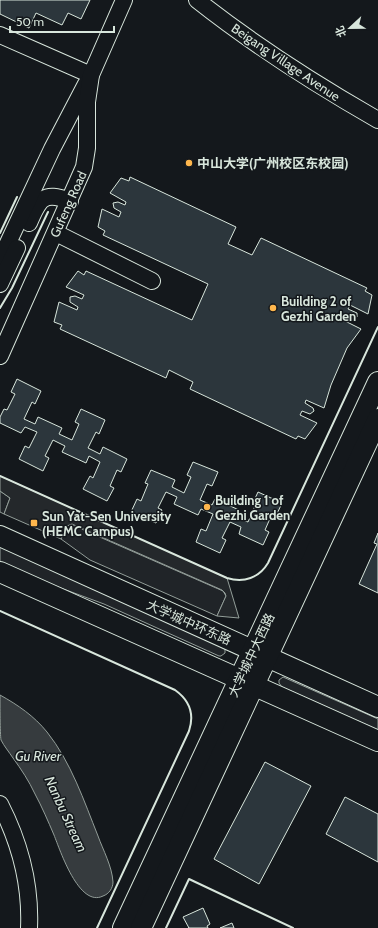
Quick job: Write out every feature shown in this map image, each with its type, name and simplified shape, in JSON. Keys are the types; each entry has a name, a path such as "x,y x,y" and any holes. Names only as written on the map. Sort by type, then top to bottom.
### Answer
{"main road":[{"name":"大学城中大西路","path":"141,928 378,382"},
{"name":"大学城中大西路","path":"260,654 378,419"},
{"name":"大学城中环东路","path":"0,536 378,707"},
{"path":"0,572 378,741"},
{"name":"大学城中大西路","path":"123,928 247,682"}],"lane":[{"name":"Gufeng Road","path":"0,356 81,176 86,158 88,137 87,102 91,75 124,0"},
{"name":"Beigang Village Avenue","path":"197,0 264,50 297,72 378,120"},
{"path":"0,35 91,75 52,149 0,260"},
{"path":"0,284 38,204 44,198 50,196 56,196 70,201"},
{"path":"56,233 152,281"},
{"path":"0,804 10,823 25,872 29,899 29,928"}],"shaded area":[{"path":"0,476 227,578 239,618 217,616 226,596 222,590 72,524 67,526 61,539 4,514 10,498 0,491"},
{"path":"0,491 10,498 4,514 0,512"},
{"path":"70,524 223,591 226,596 217,616 90,560 61,539 67,526"},
{"path":"0,546 225,648 225,653 219,656 104,604 39,580 0,562"},
{"path":"283,677 378,719 378,730 282,687 279,680"}],"water":[{"name":"Gu River","path":"0,695 25,711 42,726 56,744 70,769 111,870 113,884 107,894 94,897 86,894 72,876 33,789 1,740"}],"building":[{"path":"0,0 90,0 81,19 68,13 62,25 36,13 29,28 0,14"},
{"name":"Building 2 of Gezhi Garden","path":"130,177 236,227 228,244 252,255 261,238 367,288 365,291 372,295 368,314 350,305 348,309 357,313 357,317 353,320 345,317 343,320 361,329 347,348 331,385 324,408 306,400 305,403 313,408 314,411 310,414 302,411 300,415 317,423 305,439 298,436 296,439 190,389 193,382 169,370 166,378 60,329 62,325 54,322 59,302 77,310 78,307 70,302 70,297 75,296 82,299 84,295 66,287 78,271 84,275 86,271 192,320 208,284 103,235 105,231 98,227 102,209 119,217 121,212 114,208 113,203 118,202 125,205 126,202 110,193 121,178 129,181"},
{"path":"17,379 41,391 35,404 32,402 24,419 35,424 38,417 62,428 59,434 72,440 79,424 75,422 81,409 105,420 99,434 96,432 88,448 100,454 103,447 127,459 121,472 117,470 110,486 114,488 107,501 83,489 90,476 93,478 100,462 89,456 86,463 62,452 65,446 53,440 45,456 49,458 43,471 19,459 25,446 29,448 37,432 25,427 21,433 0,423 0,417 4,409 7,410 15,394 11,392"},
{"name":"Building 1 of Gezhi Garden","path":"193,462 218,472 212,486 207,484 200,500 212,505 215,499 239,510 236,517 248,522 255,506 252,505 258,492 282,503 276,516 272,514 265,530 269,532 263,545 239,534 241,527 230,522 222,538 226,540 220,553 196,542 201,529 206,531 213,514 201,509 198,515 174,504 177,497 166,492 158,508 162,510 156,523 131,512 137,499 141,501 148,484 145,483 151,470 175,480 172,487 184,493 191,477 187,475"},
{"path":"378,533 378,593 359,584 377,544 374,543"},
{"path":"265,762 311,786 259,884 214,859"},
{"path":"345,797 378,814 378,862 326,834"},
{"path":"203,908 210,924 207,926 208,928 189,928 183,917"},
{"path":"232,923 234,928 220,928"}],"wall":[{"path":"0,233 17,197"},
{"path":"0,308 12,288 48,212"},
{"path":"0,476 227,578 239,580 256,576 268,563 378,327"},
{"path":"0,611 175,690 184,698 190,708 191,724 189,731 97,928"},
{"path":"166,928 189,879 293,928"}],"place":[{"name":"中山大学(广州校区东校园)","path":"189,163"},
{"name":"Building 2 of Gezhi Garden","path":"273,308"},
{"name":"Building 1 of Gezhi Garden","path":"207,507"},
{"name":"Sun Yat-Sen University (HEMC Campus)","path":"34,523"}],"water label":[{"name":"Nanbu Stream","path":"66,814"}]}
